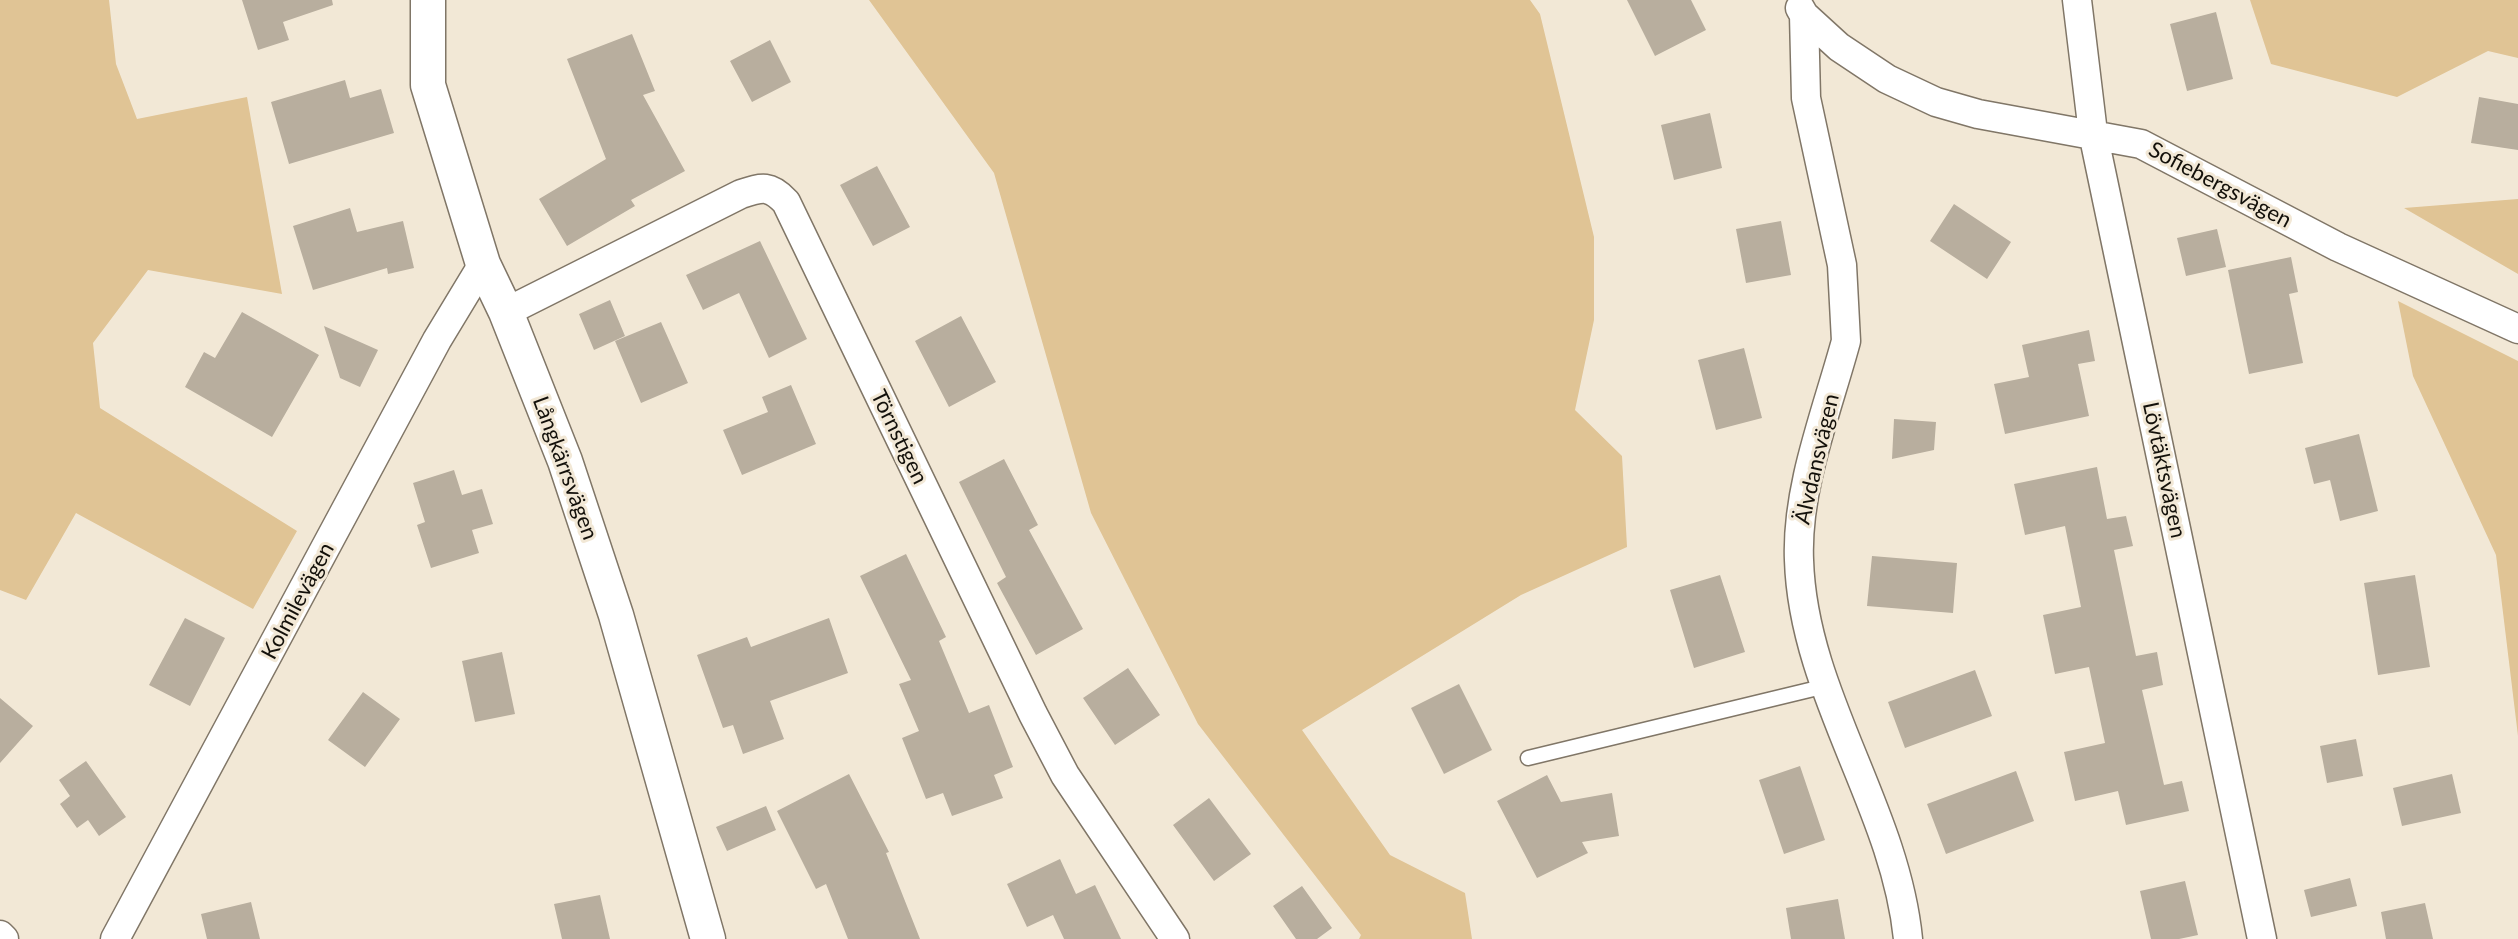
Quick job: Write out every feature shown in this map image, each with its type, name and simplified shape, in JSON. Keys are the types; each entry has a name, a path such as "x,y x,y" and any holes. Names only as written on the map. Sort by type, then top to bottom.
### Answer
{"street":[{"name":"Långkärrsvägen","path":"428,0 428,85 483,264 506,312 565,461 616,615 708,939"},
{"name":"Lövtäktsvägen","path":"2077,0 2093,133 2262,939"},
{"name":"Sofiebergsvägen","path":"1800,8 1839,47 1887,79 1936,102 1978,114 2141,144 2338,247 2518,329"},
{"name":"Älvdansvägen","path":"1800,8 1806,98 1842,265 1846,341 1805,487 1800,516 1799,562 1807,626 1826,686 1892,856 1908,939"},
{"name":"Törnstigen","path":"506,312 741,194 761,188 775,191 786,202 994,637 1065,775 1175,939"},
{"name":"Kolmilevägen","path":"115,939 437,340 483,264"}],"lane":[{"path":"1528,758 1826,686"}],"shaded area":[{"path":"0,0 109,0 116,64 137,119 247,97 282,294 148,270 93,343 100,408 297,531 253,609 76,513 26,600 0,590"},
{"path":"869,0 1530,0 1540,14 1594,237 1594,320 1575,410 1622,456 1627,547 1521,595 1302,730 1390,855 1465,893 1472,939 1359,939 1361,935 1198,724 1091,513 994,173"},
{"path":"2250,0 2518,0 2518,58 2488,51 2397,97 2271,64"},
{"path":"2518,199 2518,274 2404,208"},
{"path":"2398,301 2518,361 2518,736 2496,555 2413,376"}],"building":[{"path":"242,0 332,0 333,5 283,22 289,40 258,50"},
{"path":"1627,0 1691,0 1706,30 1655,56"},
{"path":"2216,12 2233,79 2187,91 2170,24"},
{"path":"632,34 655,91 643,95 685,171 631,200 635,206 567,246 539,199 606,159 567,59"},
{"path":"770,40 791,82 752,102 730,61"},
{"path":"345,80 350,98 381,89 394,133 289,164 271,102"},
{"path":"2479,97 2518,104 2518,150 2471,143"},
{"path":"1710,113 1722,168 1674,180 1661,125"},
{"path":"877,166 910,227 873,246 840,185"},
{"path":"1954,204 2011,242 1987,279 1930,241"},
{"path":"350,208 357,232 403,221 414,268 388,274 387,268 313,290 293,226"},
{"path":"1781,221 1791,275 1746,283 1736,229"},
{"path":"2217,229 2226,267 2186,276 2177,238"},
{"path":"760,241 807,339 769,358 739,293 703,310 686,275"},
{"path":"2291,257 2298,292 2289,294 2303,363 2249,374 2228,270"},
{"path":"610,300 625,336 594,350 579,314"},
{"path":"242,312 319,355 272,437 185,387 204,352 215,358"},
{"path":"961,316 996,382 949,407 915,341"},
{"path":"661,322 688,383 641,403 615,341"},
{"path":"324,326 378,350 360,387 340,378"},
{"path":"2089,330 2095,361 2078,364 2089,416 2005,434 1994,384 2029,377 2022,345"},
{"path":"1744,348 1762,418 1716,430 1698,360"},
{"path":"791,385 816,444 742,475 723,430 768,412 762,397"},
{"path":"1894,419 1936,422 1934,450 1892,459"},
{"path":"2359,434 2378,511 2340,521 2330,480 2314,484 2305,448"},
{"path":"1004,459 1038,525 1029,530 1083,629 1036,655 997,583 1006,577 959,482"},
{"path":"2097,467 2107,519 2126,516 2133,546 2114,550 2136,656 2157,652 2163,685 2142,690 2164,785 2182,781 2189,811 2126,825 2118,791 2075,801 2064,752 2105,743 2089,667 2055,674 2043,615 2081,607 2065,526 2025,535 2014,484"},
{"path":"454,470 462,495 482,489 493,524 472,530 479,553 431,568 417,525 425,522 413,483"},
{"path":"906,554 946,637 939,641 969,713 989,705 1013,767 994,775 1003,798 952,816 943,793 926,799 902,738 919,731 899,684 911,680 860,576"},
{"path":"1872,556 1957,563 1953,613 1867,606"},
{"path":"1720,575 1745,652 1694,668 1670,590"},
{"path":"2415,575 2430,667 2378,675 2364,583"},
{"path":"185,618 225,638 190,706 149,685"},
{"path":"829,618 848,673 770,701 784,739 743,754 733,725 723,728 697,655 747,637 751,647"},
{"path":"502,652 515,714 475,722 462,661"},
{"path":"1128,668 1160,715 1115,745 1083,698"},
{"path":"1975,670 1992,716 1905,748 1888,702"},
{"path":"1459,684 1492,750 1444,774 1411,708"},
{"path":"363,692 400,719 365,767 328,740"},
{"path":"0,698 33,726 0,763"},
{"path":"2356,739 2363,776 2327,783 2320,746"},
{"path":"86,761 126,817 99,836 88,820 77,828 60,804 70,796 59,780"},
{"path":"1800,766 1825,840 1784,854 1759,780"},
{"path":"2016,771 2034,821 1946,854 1927,804"},
{"path":"849,774 889,852 886,853 920,939 848,939 826,884 816,889 777,811"},
{"path":"2452,774 2461,813 2402,826 2393,788"},
{"path":"1547,775 1561,802 1612,793 1619,836 1582,842 1588,853 1537,878 1497,801"},
{"path":"1209,798 1251,854 1214,881 1173,825"},
{"path":"766,806 776,830 727,851 716,827"},
{"path":"1060,859 1076,894 1095,885 1121,939 1064,939 1053,915 1027,927 1007,884"},
{"path":"2350,878 2357,906 2311,917 2304,890"},
{"path":"2185,881 2198,935 2151,939 2140,891"},
{"path":"1302,886 1332,928 1317,939 1296,939 1273,906"},
{"path":"600,895 610,939 562,939 554,904"},
{"path":"1838,899 1845,939 1791,939 1786,908"},
{"path":"251,902 260,939 207,939 201,914"},
{"path":"2425,903 2433,939 2386,939 2381,912"}]}
